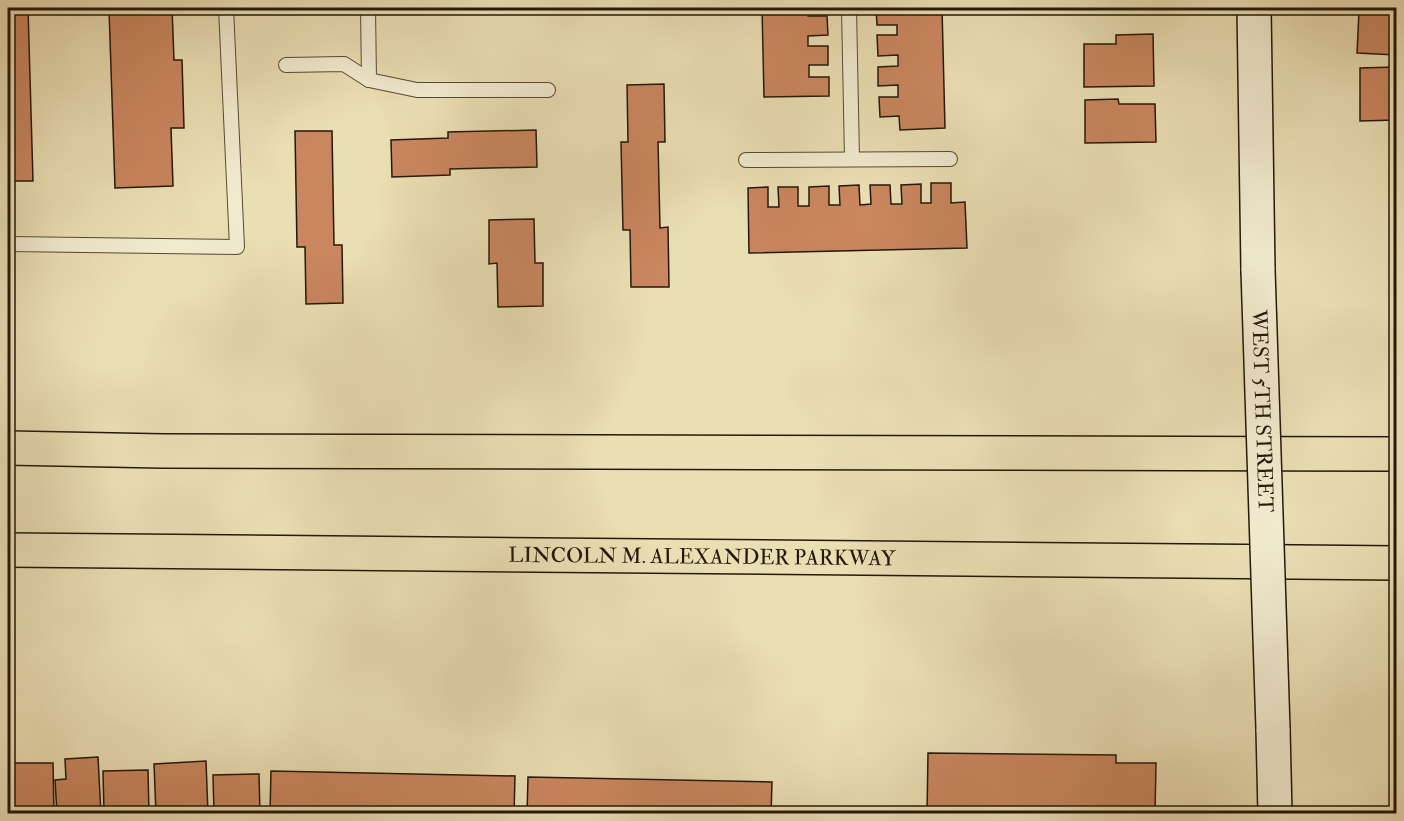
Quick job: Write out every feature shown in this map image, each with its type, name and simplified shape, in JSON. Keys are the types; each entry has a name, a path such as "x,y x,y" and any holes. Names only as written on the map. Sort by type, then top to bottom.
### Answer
{"highway":[{"path":"1358,454 1396,445"},
{"path":"8,448 175,451 1396,454"},
{"name":"LINCOLN M. ALEXANDER PARKWAY","path":"8,550 996,558 1396,564"}],"street":[{"name":"WEST 5TH STREET","path":"1254,8 1258,270 1275,813"}],"lane":[{"path":"8,244 237,247 226,8"},
{"path":"368,8 369,80"},
{"path":"849,8 852,159"},
{"path":"286,64 344,64 369,80 417,90 548,90"},
{"path":"746,160 950,159"}],"building":[{"path":"8,8 28,8 33,181 8,181"},
{"path":"172,8 174,60 182,60 184,128 171,128 173,186 115,188 109,9"},
{"path":"762,8 808,8 808,16 827,16 828,35 808,36 808,46 828,46 828,65 809,65 809,77 829,77 829,96 764,97"},
{"path":"876,8 942,8 945,128 900,130 899,116 880,117 879,97 898,97 898,85 878,86 878,67 898,66 898,55 878,56 877,35 897,35 897,25 877,25"},
{"path":"1359,11 1396,13 1396,55 1357,53"},
{"path":"1153,34 1154,86 1084,87 1084,44 1116,44 1116,35"},
{"path":"1396,67 1396,120 1360,121 1360,68"},
{"path":"664,84 665,142 658,142 660,228 668,227 669,287 631,287 630,230 623,230 621,142 628,142 627,85"},
{"path":"1118,99 1119,104 1155,104 1156,142 1085,143 1085,100"},
{"path":"536,130 537,167 450,169 450,175 392,177 391,140 448,138 448,132"},
{"path":"295,131 332,131 334,245 342,245 343,303 306,304 305,247 297,247"},
{"path":"931,183 951,183 951,203 965,202 967,248 749,253 748,188 768,187 768,207 779,207 778,187 798,187 798,206 809,206 809,187 829,186 829,205 840,205 839,186 859,185 860,205 871,204 870,185 890,185 891,204 902,204 901,185 921,184 921,203 931,203"},
{"path":"534,219 535,263 543,263 543,306 498,307 497,263 489,264 489,220"},
{"path":"928,753 1116,755 1116,763 1156,763 1155,814 927,814"},
{"path":"98,757 101,814 57,814 55,780 66,779 65,759"},
{"path":"206,761 208,814 156,814 154,764"},
{"path":"11,763 53,763 54,814 12,814"},
{"path":"148,770 149,814 104,814 103,771"},
{"path":"271,771 515,776 514,814 270,814"},
{"path":"259,774 260,814 214,814 213,775"},
{"path":"528,777 772,782 771,814 527,814"}]}
